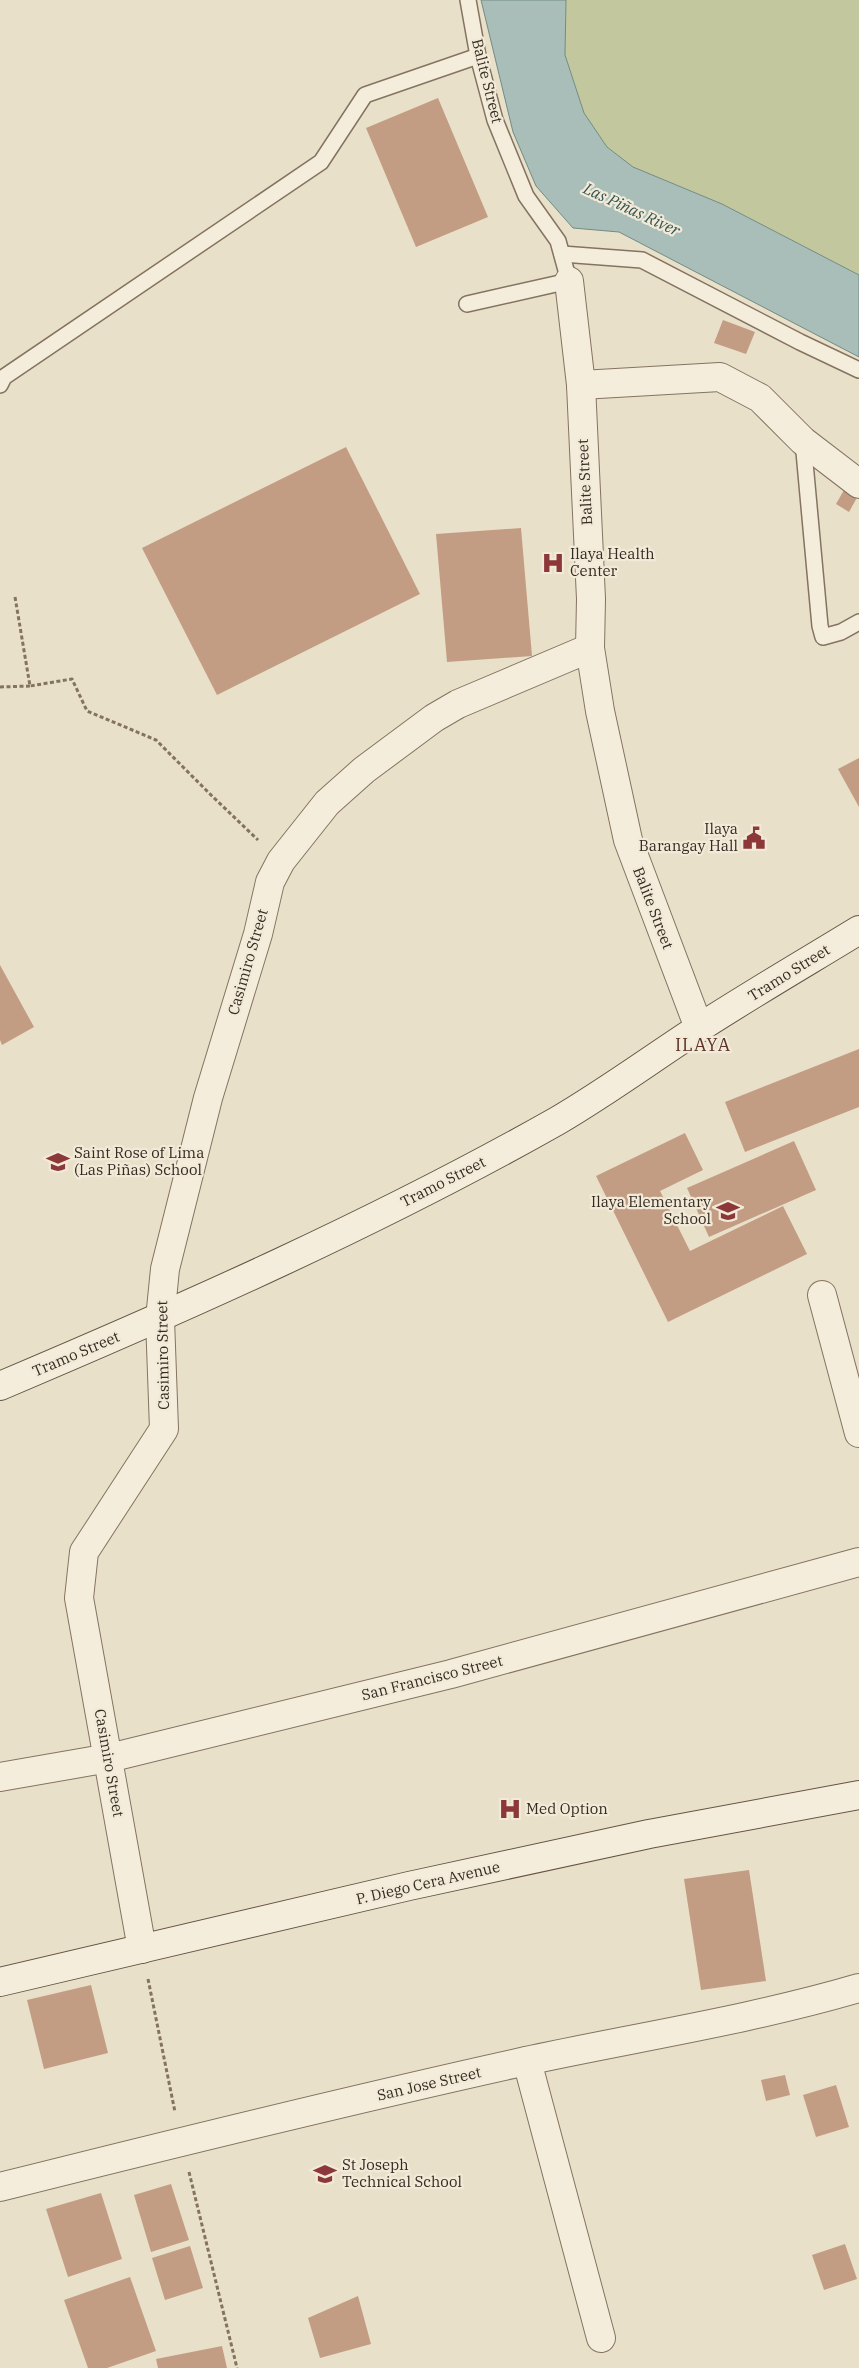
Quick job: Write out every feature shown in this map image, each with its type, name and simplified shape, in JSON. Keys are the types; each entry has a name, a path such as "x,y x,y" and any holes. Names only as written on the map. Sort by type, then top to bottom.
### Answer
{"street":[{"name":"Balite Street","path":"569,281 581,385 591,599 590,648 600,711 628,840 698,1028"},
{"path":"581,385 720,377 760,398 802,441 859,484"},
{"name":"Casimiro Street","path":"142,1949 79,1598 84,1552 164,1429 160,1318 165,1269 208,1098 258,934 270,882 281,861 327,803 364,770 434,718 458,704 590,648"},
{"name":"Tramo Street","path":"0,1386 160,1318 398,1206 486,1160 560,1119 698,1028 859,930"},
{"path":"822,1295 859,1433"},
{"name":"San Francisco Street","path":"0,1777 109,1758 451,1674 859,1562"},
{"name":"P. Diego Cera Avenue","path":"0,1982 409,1886 639,1836 859,1795"},
{"name":"San Jose Street","path":"0,2187 181,2142 526,2061 730,2020 859,1988"},
{"path":"526,2061 601,2338"}],"lane":[{"name":"Balite Street","path":"468,0 478,56 495,120 526,196 558,241 569,281"},
{"path":"0,385 4,378 321,162 365,96 478,56"},
{"path":"562,254 642,260 784,334 859,370"},
{"path":"467,304 569,281"},
{"path":"802,441 820,626 823,636 841,632 859,622"}],"path":[{"path":"15,597 30,686"},
{"path":"0,687 30,686 72,678 87,711 156,740 281,861"}],"green space":[{"path":"566,0 859,0 859,275 722,204 633,167 607,147 584,113 565,55"}],"water":[{"name":"Las Piñas River","path":"481,0 566,0 565,55 584,113 607,147 633,167 722,204 859,275 859,357 619,232 573,228 536,186 513,132"}],"building":[{"path":"438,98 488,217 416,247 366,128"},
{"path":"723,320 755,332 746,354 714,343"},
{"path":"346,447 420,594 217,695 142,548"},
{"path":"848,483 859,494 849,512 836,504"},
{"path":"521,528 532,656 447,662 436,534"},
{"path":"859,758 859,807 838,769"},
{"path":"0,965 34,1027 2,1045 0,1040"},
{"path":"859,1049 859,1107 745,1152 725,1102"},
{"path":"685,1133 703,1170 660,1191 690,1251 783,1206 807,1254 668,1322 596,1176"},
{"path":"794,1141 816,1190 709,1237 687,1188"},
{"path":"749,1870 766,1981 701,1990 684,1879"},
{"path":"91,1985 108,2053 44,2069 27,2000"},
{"path":"785,2075 790,2095 766,2101 761,2080"},
{"path":"836,2085 849,2127 816,2137 803,2095"},
{"path":"171,2184 189,2240 151,2252 134,2195"},
{"path":"101,2193 122,2259 68,2277 46,2209"},
{"path":"845,2244 857,2279 824,2290 812,2255"},
{"path":"190,2246 203,2288 165,2300 152,2258"},
{"path":"130,2277 156,2351 107,2368 88,2368 64,2300"},
{"path":"358,2296 371,2344 320,2358 308,2318"},
{"path":"222,2346 227,2368 158,2368 156,2359"}],"place":[{"name":"Ilaya Health Center","path":"553,563"},
{"name":"Ilaya Barangay Hall","path":"754,838"},
{"name":"Saint Rose of Lima (Las Piñas) School","path":"58,1162"},
{"name":"Ilaya Elementary School","path":"728,1211"},
{"name":"Med Option","path":"510,1809"},
{"name":"St Joseph Technical School","path":"325,2174"}],"district":[{"name":"ILAYA","path":"703,1045"}]}
